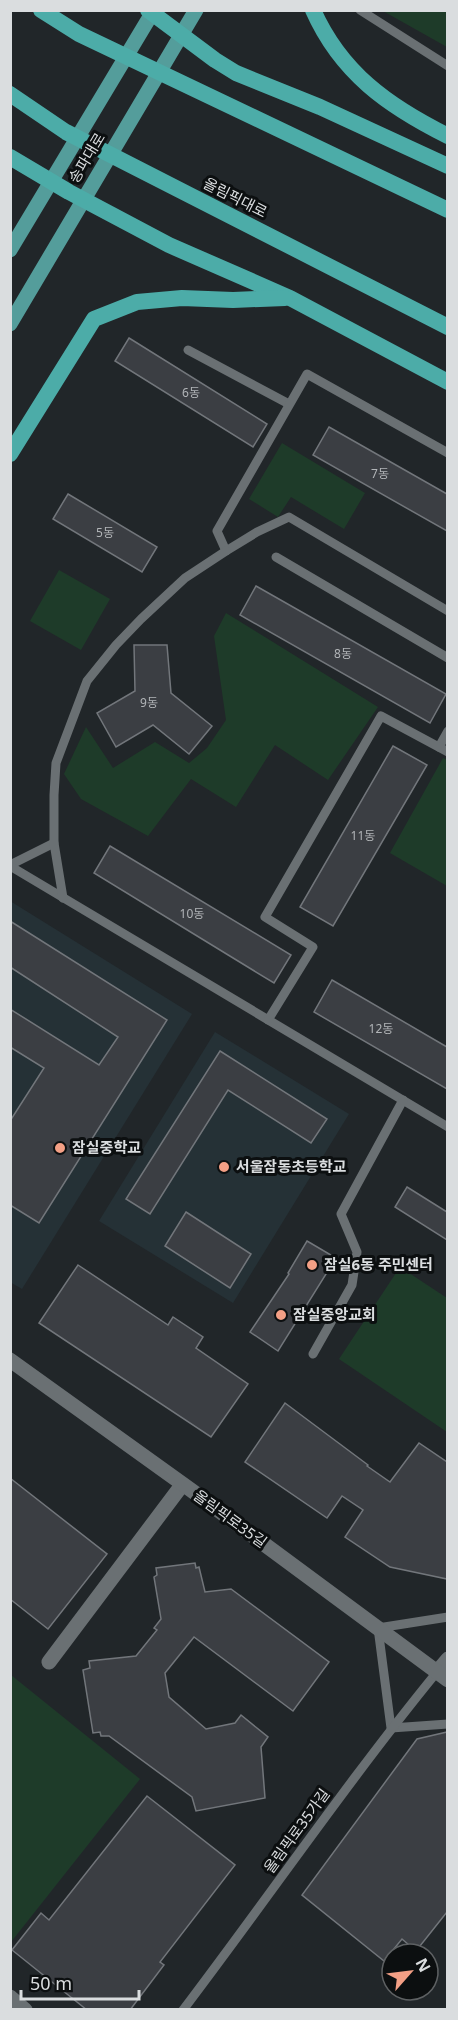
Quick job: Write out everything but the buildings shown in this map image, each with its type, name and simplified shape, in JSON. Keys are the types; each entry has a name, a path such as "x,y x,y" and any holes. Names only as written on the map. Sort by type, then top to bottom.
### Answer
{"highway":[{"path":"41,10 79,34 447,210"},
{"path":"148,10 236,73 320,107 447,166"},
{"path":"313,10 328,40 360,79 379,96 411,117 447,136"},
{"name":"올림픽대로","path":"10,94 66,132 447,327"},
{"path":"10,156 69,192 169,245 290,298 447,382"},
{"path":"10,454 94,319 136,302 182,298 233,300 290,298"}],"main road":[{"name":"송파대로","path":"10,250 154,10"},
{"name":"송파대로","path":"10,324 196,10"}],"street":[{"name":"올림픽로35길","path":"10,1360 442,1676"},
{"path":"49,1662 182,1485"},
{"path":"442,1676 447,1659"}],"lane":[{"path":"360,10 447,66"},
{"path":"188,350 289,404"},
{"path":"226,551 217,531 307,374 447,453"},
{"path":"63,898 54,843 56,763 87,681 116,645 185,578 257,532 289,518 447,611"},
{"path":"276,557 447,658"},
{"path":"268,1020 313,947 265,917 381,716 443,750 447,731"},
{"path":"10,866 54,843"},
{"path":"10,866 447,1127"},
{"path":"313,1354 352,1285 357,1252 341,1214 403,1100"},
{"path":"447,1617 378,1628 391,1728 447,1724"},
{"name":"올림픽로35가길","path":"183,2010 391,1728 442,1676"}],"shaded area":[{"name":"잠실중학교","path":"10,901 192,1014 22,1289 10,1282"},
{"name":"서울잠동초등학교","path":"215,1032 349,1114 233,1303 99,1221"}],"green space":[{"path":"383,11 447,11 447,47"},
{"path":"282,443 365,493 344,529 291,497 278,517 249,499"},
{"path":"59,570 110,599 81,650 30,621"},
{"path":"226,613 378,707 328,780 275,745 236,807 191,779 148,836 81,799 64,774 86,727 113,768 155,742 189,763 207,748 226,720 214,636"},
{"path":"443,758 448,760 447,886 390,853"},
{"path":"400,1267 447,1298 447,1432 339,1359"},
{"path":"11,1675 140,1779 11,1942"}],"place":[{"name":"잠실중학교","path":"60,1148"},
{"name":"서울잠동초등학교","path":"224,1167"},
{"name":"잠실6동 주민센터","path":"312,1265"},
{"name":"잠실중앙교회","path":"281,1315"}]}
